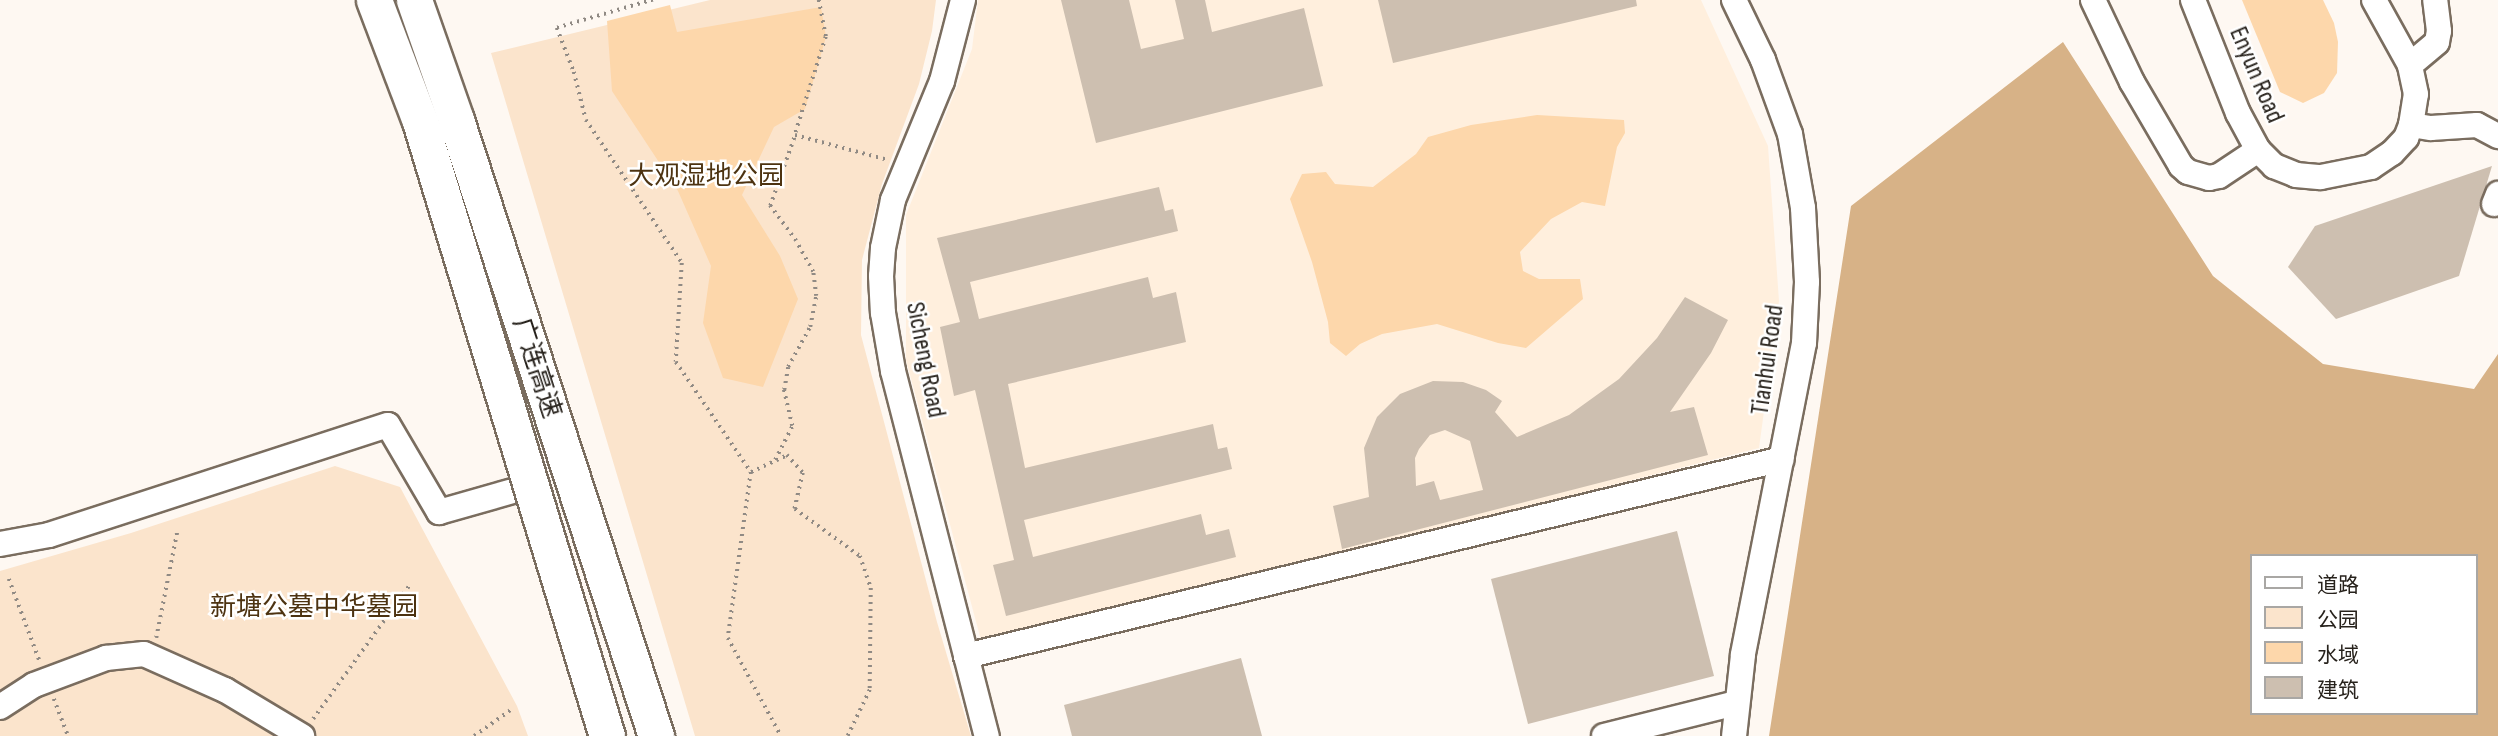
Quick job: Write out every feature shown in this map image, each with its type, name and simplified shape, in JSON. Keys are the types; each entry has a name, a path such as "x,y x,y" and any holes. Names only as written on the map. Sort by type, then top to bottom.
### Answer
{"highway":[{"name":"广连高速","path":"374,0 420,121 607,736"},
{"name":"广连高速","path":"414,0 456,120 656,736"}],"street":[{"name":"Sicheng Road","path":"963,0 942,82 893,200 883,248 883,313 893,371 987,736"},
{"name":"Tianhui Road","path":"1734,0 1763,60 1786,122 1798,169 1807,282 1805,333 1783,459 1743,655 1734,736"},
{"path":"2093,0 2132,82 2181,166 2197,176 2209,178 2233,169 2258,150"},
{"name":"Enyun Road","path":"2193,0 2243,124 2258,150 2274,166 2296,175 2321,177 2349,174 2371,167 2392,153 2406,138 2411,125 2416,94 2410,65 2375,0"},
{"path":"2410,65 2437,42 2439,31 2435,0"},
{"path":"2411,125 2431,128 2477,125 2498,136"},
{"path":"0,544 49,535 388,425 439,512 520,489"},
{"path":"966,656 1783,459"},
{"path":"0,707 47,680 106,658 144,654 225,690 302,735"},
{"path":"1604,736 1736,703"}],"path":[{"path":"653,0 556,28 574,72 586,120 682,263 676,362 751,472 728,638 781,736"},
{"path":"775,460 792,426 784,390 788,367 810,327 816,296 813,272 796,241 770,206 826,37 819,0"},
{"path":"795,135 907,165"},
{"path":"751,472 787,454 803,473 795,509 860,556 871,588 870,690 848,736"},
{"path":"152,657 177,532"},
{"path":"9,579 68,736"},
{"path":"302,735 410,586"},
{"path":"474,736 512,709"}],"shaded area":[{"path":"978,0 1701,0 1768,146 1779,301 1759,448 982,644 906,360 906,215 972,49"},
{"path":"2063,42 2213,276 2323,364 2474,389 2498,354 2498,736 1769,736 1851,206"}],"green space":[{"name":"大观湿地公园","path":"710,0 936,0 932,31 919,84 882,184 862,260 861,335 937,622 971,736 695,736 491,53"},
{"name":"新塘公墓中华墓园","path":"335,466 400,487 517,706 528,736 0,736 0,571 131,533"}],"water":[{"path":"2242,0 2323,0 2334,23 2338,42 2337,73 2324,93 2303,103 2280,92"},
{"path":"670,5 677,32 821,7 826,37 805,109 774,127 742,195 780,256 798,299 763,387 723,378 703,323 711,266 678,191 612,91 607,21"},
{"path":"1537,115 1624,120 1625,133 1617,147 1605,206 1582,202 1551,219 1520,252 1523,271 1539,279 1580,279 1583,299 1526,348 1498,343 1437,324 1382,334 1360,344 1346,356 1330,343 1328,322 1312,262 1290,199 1302,174 1326,172 1335,184 1373,187 1416,154 1428,137 1471,125"}],"building":[{"path":"1061,0 1129,0 1141,49 1184,39 1175,0 1205,0 1212,32 1304,8 1323,86 1096,143"},
{"path":"1378,0 1636,0 1637,6 1393,63"},
{"path":"2492,166 2459,276 2336,319 2288,267 2315,226"},
{"path":"1159,187 1165,211 1173,209 1178,231 970,282 979,319 1148,277 1153,298 1176,292 1186,342 1008,384 1025,468 1213,424 1218,449 1227,447 1232,469 1024,520 1033,557 1201,514 1206,535 1229,529 1236,557 1006,616 993,565 1014,560 975,390 954,396 940,327 960,322 937,238"},
{"path":"1685,297 1728,320 1711,353 1670,412 1694,407 1708,455 1342,549 1333,506 1369,497 1364,448 1377,417 1400,394 1433,381 1463,382 1486,390 1502,401 1495,412 1517,437 1569,415 1619,379 1657,338","holes":["1445,430 1470,441 1483,490 1440,500 1434,481 1416,486 1415,458 1430,435"]},
{"path":"1677,531 1714,676 1528,724 1491,579"},
{"path":"1241,658 1262,736 1072,736 1064,705"}]}
